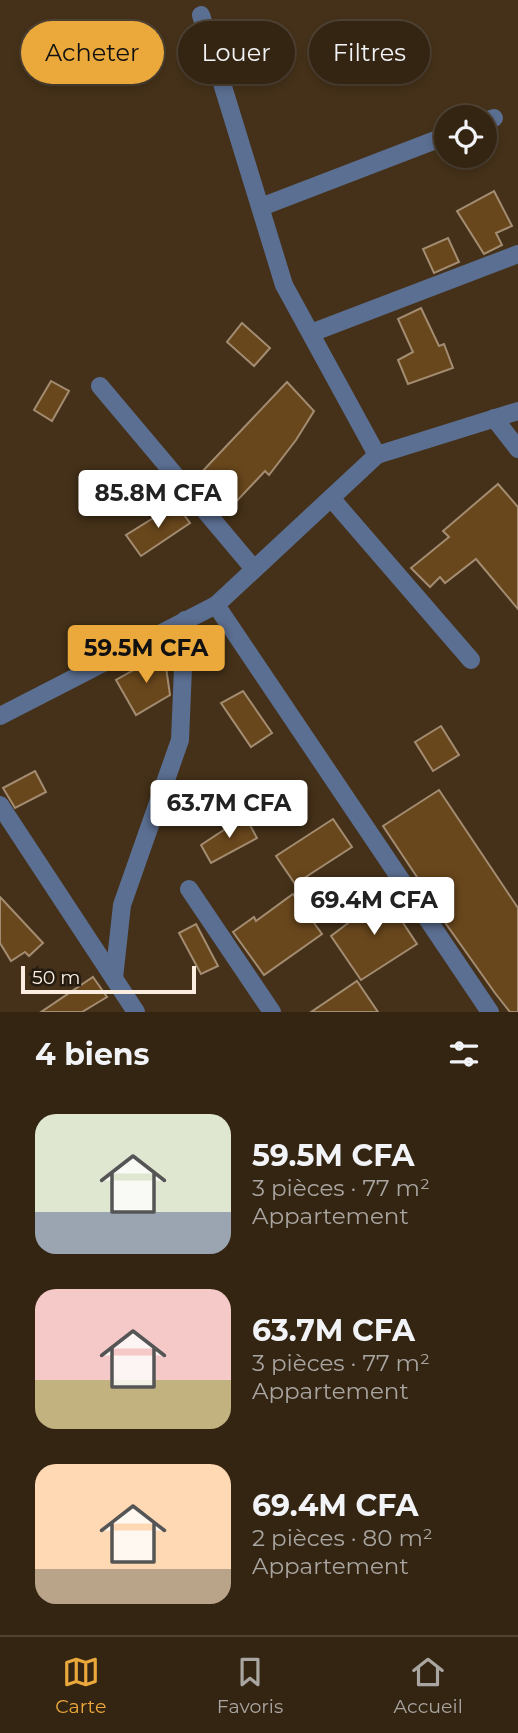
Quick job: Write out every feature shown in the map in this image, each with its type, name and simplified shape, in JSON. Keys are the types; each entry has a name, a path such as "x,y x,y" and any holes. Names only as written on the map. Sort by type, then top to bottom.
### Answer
{"street":[{"path":"201,15 284,285 377,455"},
{"path":"261,208 434,141"},
{"path":"311,333 518,254"},
{"path":"100,386 254,569"},
{"path":"0,716 216,605 377,455 518,411"},
{"path":"495,418 518,449"},
{"path":"331,498 471,660"},
{"path":"216,605 490,1012"},
{"path":"114,978 122,905 180,740 185,620"},
{"path":"0,805 136,1012"},
{"path":"189,889 272,1012"}],"building":[{"path":"494,191 512,226 496,233 502,245 484,254 457,211"},
{"path":"448,238 459,262 434,273 423,249"},
{"path":"421,308 439,346 444,344 453,368 408,384 398,360 413,352 398,319"},
{"path":"242,323 270,348 254,366 227,342"},
{"path":"51,381 69,391 52,421 34,410"},
{"path":"287,382 314,411 269,475 265,471 234,504 199,475"},
{"path":"498,484 518,507 518,609 476,559 445,583 440,577 430,587 411,568 449,537 443,531"},
{"path":"176,504 190,523 141,556 126,535"},
{"path":"164,653 170,695 136,715 116,680"},
{"path":"243,691 272,733 251,747 221,703"},
{"path":"441,726 459,755 433,771 415,742"},
{"path":"35,771 46,792 15,808 3,788"},
{"path":"439,790 518,908 518,1012 510,1012 495,993 444,921 449,918 417,877 383,826"},
{"path":"245,816 257,838 211,863 201,845"},
{"path":"333,819 352,847 295,884 276,856"},
{"path":"380,888 417,944 361,980 331,936 364,911 360,906"},
{"path":"293,894 322,934 264,975 233,932 254,917 256,921"},
{"path":"0,897 43,943 29,956 25,952 11,961 0,943"},
{"path":"196,924 218,966 201,974 179,933"},
{"path":"93,977 107,997 82,1012 41,1012"},
{"path":"357,981 378,1012 311,1012"}]}
